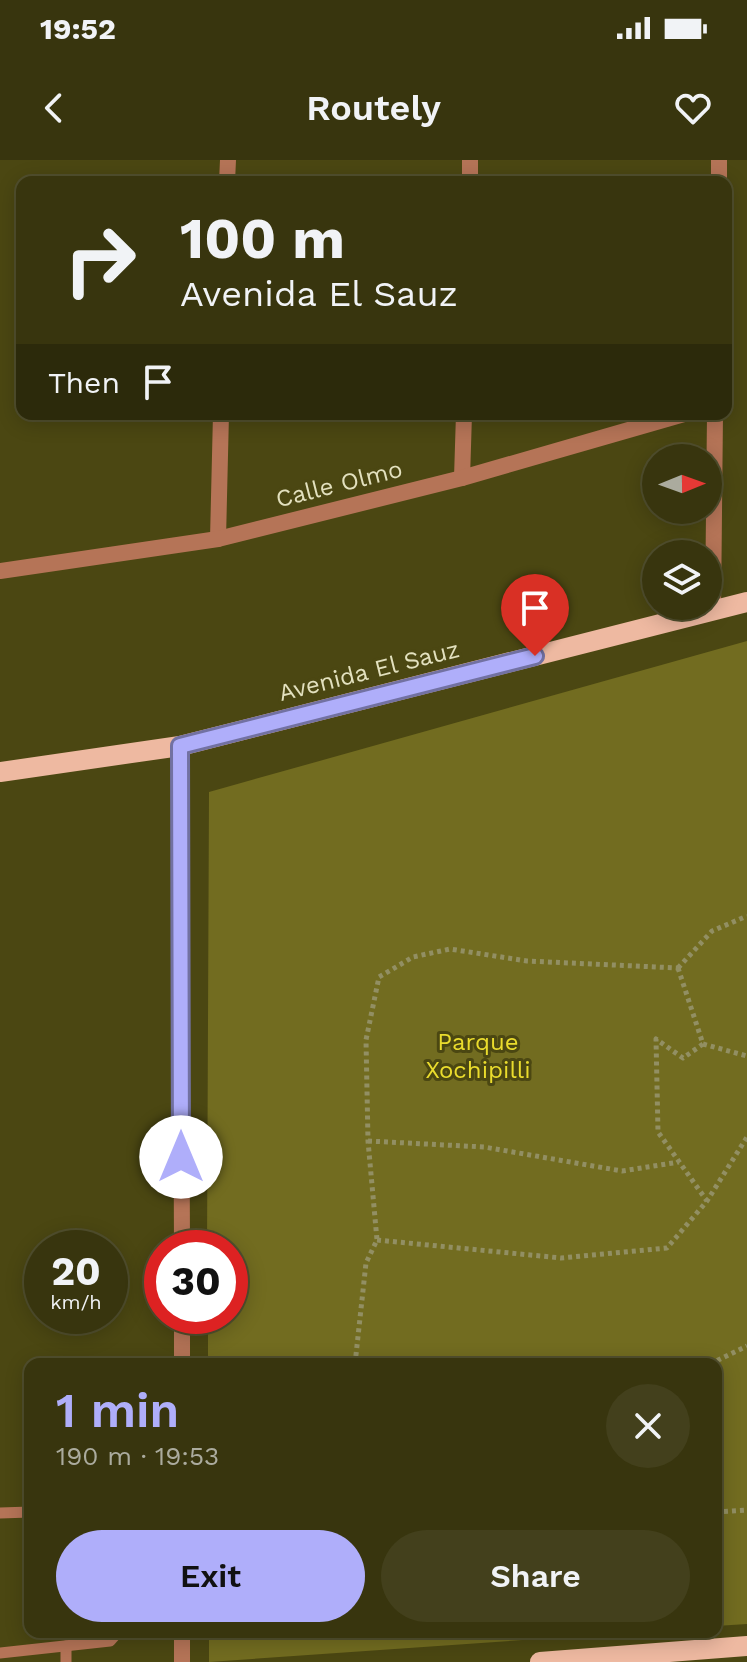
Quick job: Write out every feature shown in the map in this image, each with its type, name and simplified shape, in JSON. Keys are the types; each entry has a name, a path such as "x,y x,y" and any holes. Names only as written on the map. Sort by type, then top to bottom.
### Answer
{"main road":[{"name":"Avenida El Sauz","path":"722,609 747,602"},
{"name":"Avenida El Sauz","path":"0,772 180,746 677,620"},
{"path":"540,1662 747,1646"}],"street":[{"path":"218,539 221,420"},
{"path":"462,478 464,420"},
{"name":"Calle Olmo","path":"0,571 218,539 462,478 663,420"},
{"path":"714,540 715,420"},
{"path":"180,746 182,1230"},
{"path":"182,1334 182,1358"},
{"path":"182,1638 182,1662"}],"lane":[{"path":"0,1513 24,1512"},
{"path":"0,1653 110,1641 113,1638"},
{"path":"66,1646 66,1662"}],"path":[{"path":"678,968 712,931 747,916"},
{"path":"356,1358 366,1263 377,1240 368,1141 366,1040 379,977 413,957 450,949 527,961 678,968"},
{"path":"678,968 703,1044"},
{"path":"703,1044 683,1058 656,1039 658,1132 707,1201"},
{"path":"703,1044 747,1056"},
{"path":"377,1240 561,1258 667,1248 707,1201 747,1137"},
{"path":"368,1141 484,1147 622,1171 679,1162"},
{"path":"722,1358 747,1346"},
{"path":"722,1512 747,1510"}],"green space":[{"name":"Parque Xochipilli","path":"747,641 747,1624 722,1626 722,1358 208,1358 208,1334 248,1334 248,1230 207,1230 209,792"},
{"path":"209,1638 551,1638 209,1662"}],"route":[{"path":"181,1157 180,746 535,656"}]}
